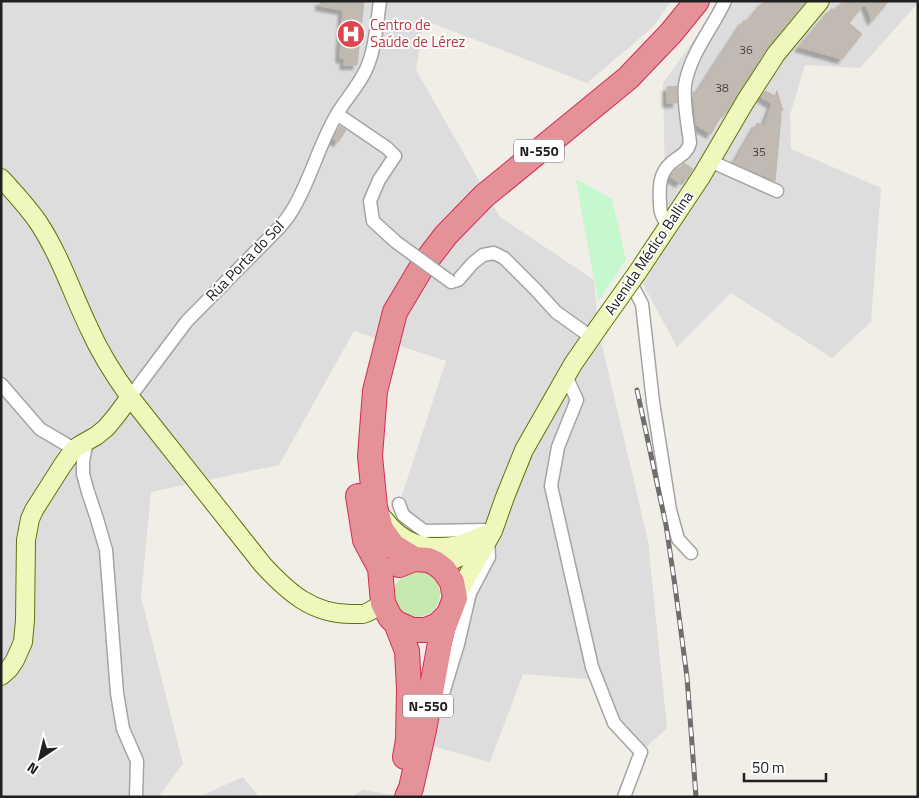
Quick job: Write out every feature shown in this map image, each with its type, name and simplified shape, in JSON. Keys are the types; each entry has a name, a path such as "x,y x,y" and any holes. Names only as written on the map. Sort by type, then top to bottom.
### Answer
{"highway":[{"name":"N-550","path":"397,797 408,740 409,689 407,651 383,597 380,568 365,540 358,498 358,428 365,388 383,338 395,312 423,265 446,235 484,196 628,78 671,33 697,1"},
{"name":"N-550","path":"395,312 375,391 370,456 374,507 381,529 393,546 444,570 452,582 452,606 442,632 421,743 407,797"},
{"path":"383,597 384,584 390,572 398,565 424,561"},
{"path":"396,623 412,630 426,630 438,625 452,606"}],"street":[{"name":"Rúa Porta do Sol","path":"130,397 187,321 284,222 293,209 337,114 362,77 369,62 380,1"},
{"path":"668,225 661,213 660,180 670,163 688,149 690,143 685,98 688,72 696,51 726,1"},
{"name":"Avenida Médico Ballina","path":"452,606 490,531 524,450 566,376 594,332 633,279 701,177 776,54 820,1"},
{"path":"337,114 387,148 395,156 379,180 370,201 373,221 396,242 451,282 458,280 472,263 483,255 494,253 504,258 556,312 594,332"},
{"path":"710,161 778,191"},
{"path":"1,178 18,195 38,222 57,256 100,352 113,373 263,565 287,590 302,601 320,609 339,614 364,614 383,597"},
{"path":"633,279 634,289 642,304 653,402 670,510 678,540 691,553"},
{"path":"566,376 576,400 558,447 551,486 592,667 614,723 641,752 624,797"},
{"path":"1,384 40,429 81,445"},
{"path":"1,676 15,660 23,642 26,540 30,519 34,510 62,466 81,445 106,428 130,397"},
{"path":"81,445 83,474 106,550 117,693 123,729 137,760 136,797"},
{"path":"399,504 402,515 424,532 490,531"},
{"path":"374,507 388,525 408,542 431,548 459,545 490,531"},
{"path":"421,743 431,733 458,644 470,593 489,557 490,531"},
{"name":"Avenida Médico Ballina","path":"424,561 447,563 459,558 490,531"}],"shaded area":[{"path":"1,1 671,1 653,27 587,83 424,20 416,70 500,217 594,280 598,328 648,541 667,728 641,752 597,680 523,674 490,762 421,743 449,614 424,532 399,504 446,361 354,331 279,465 151,492 141,597 183,764 158,797 1,797"},
{"path":"720,1 918,1 860,68 805,65 790,115 791,149 881,188 871,322 832,358 731,293 677,347 637,273 668,225 663,83 718,7"},
{"path":"243,777 259,797 198,797"},
{"path":"363,790 404,797 351,797"}],"green space":[{"path":"578,180 612,199 626,260 598,301 576,181"},
{"path":"413,571 421,571 430,575 436,581 440,594 436,607 430,613 421,617 413,617 404,613 398,607 394,598 394,590 398,581 404,575"}],"building":[{"name":"Centro de Saúde de Lérez","path":"320,1 364,1 357,65 344,65 345,59 340,58 343,10 320,6"},
{"path":"764,1 806,1 767,48 726,113 723,112 711,134 696,125 693,92 696,94 744,20 747,22"},
{"path":"843,1 889,1 872,21 865,3 849,23 862,34 842,59 799,47 832,8 835,11"},
{"path":"677,86 677,103 667,103 667,87"},
{"path":"765,91 775,96 777,91 783,111 781,110 775,181 734,163 757,123 764,125 772,104 761,97"},
{"path":"340,126 346,130 338,142 333,139"},
{"path":"684,163 693,169 686,180 683,178 680,183 670,177"}],"railway":[{"path":"637,390 666,525 675,586 687,677 696,797"}],"place":[{"name":"Centro de Saúde de Lérez","path":"351,34"}]}
